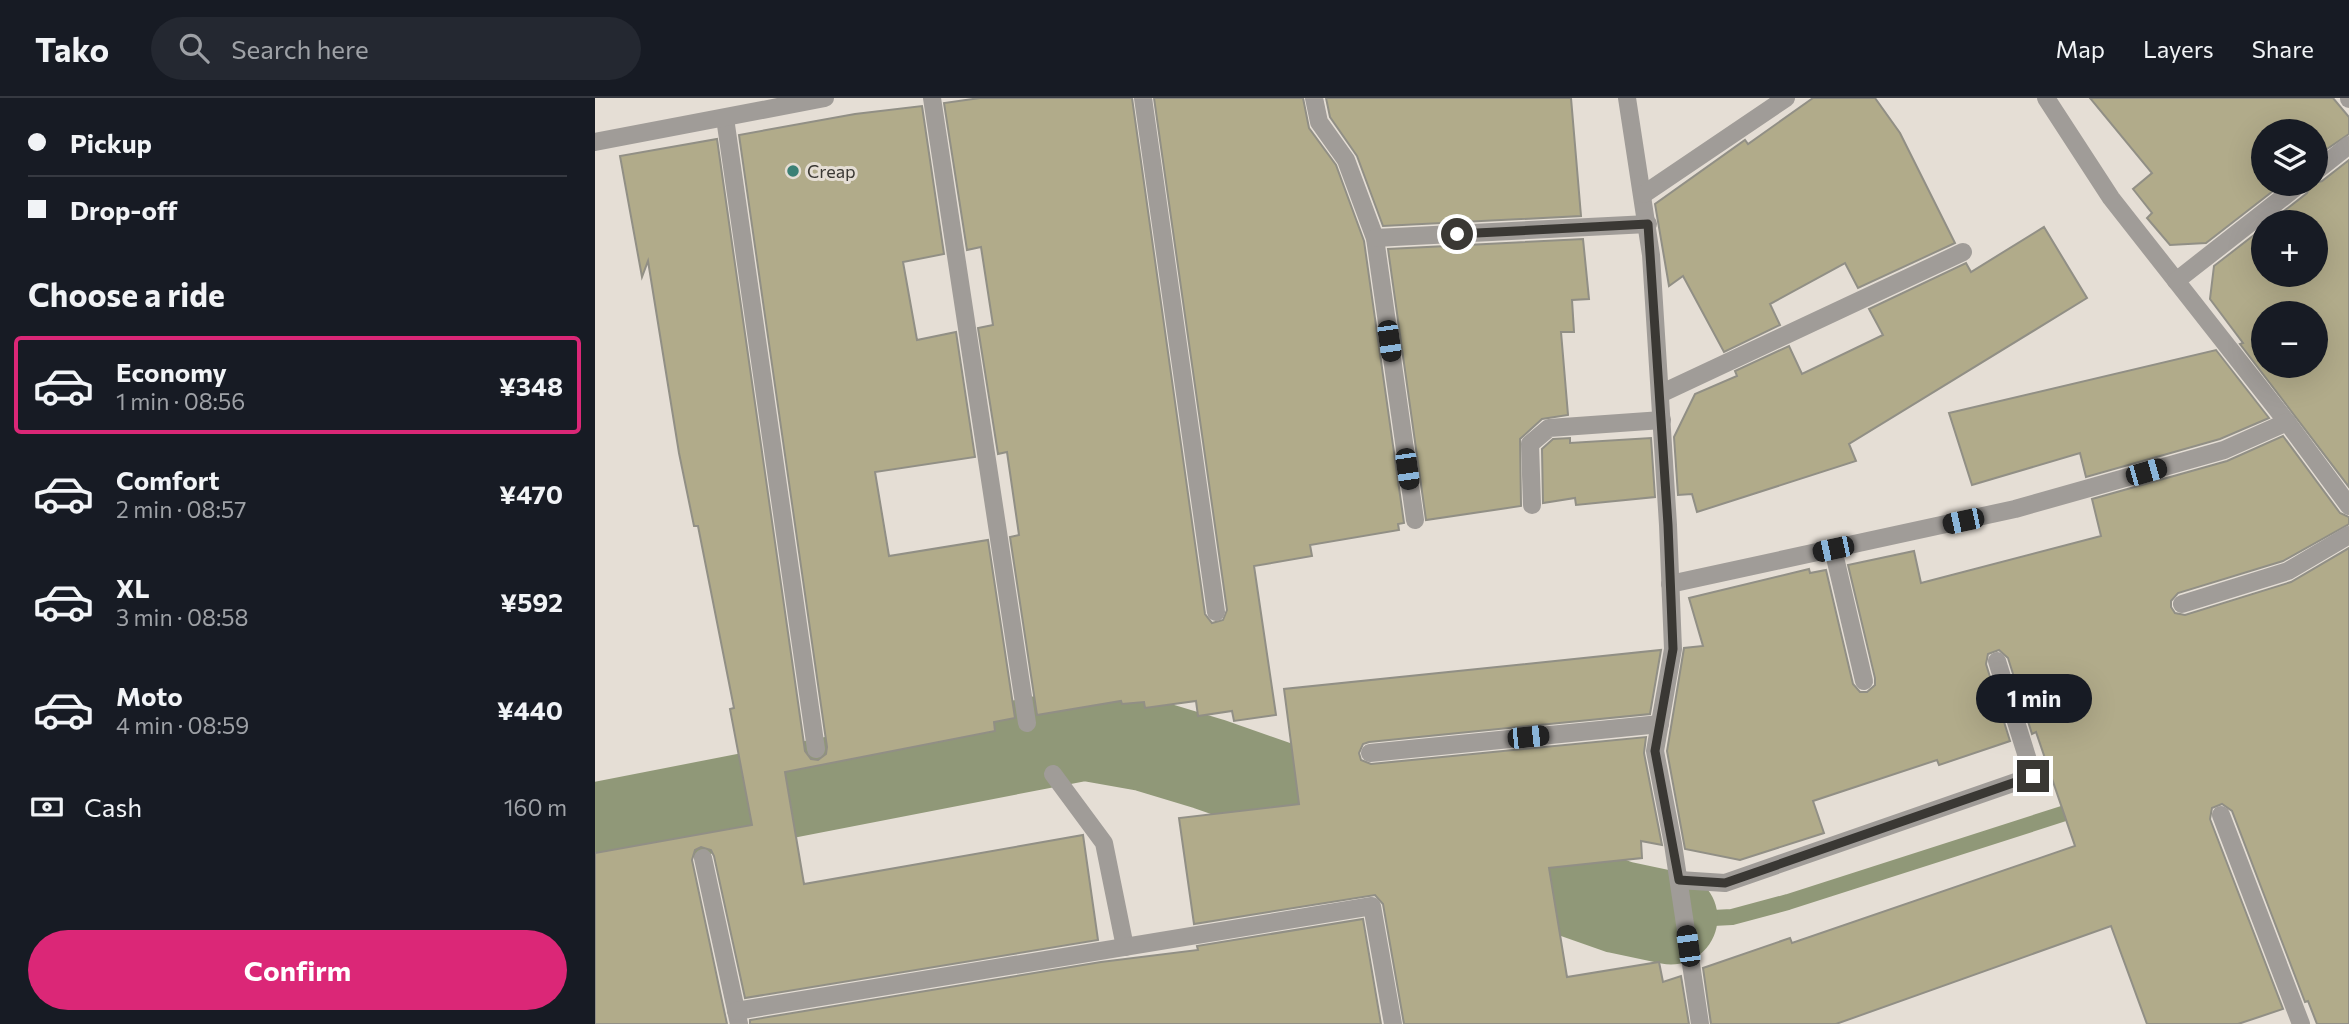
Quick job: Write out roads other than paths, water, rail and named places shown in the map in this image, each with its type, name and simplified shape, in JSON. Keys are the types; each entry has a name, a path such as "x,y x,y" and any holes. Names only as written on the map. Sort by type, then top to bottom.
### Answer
{"street":[{"path":"595,142 825,98"},
{"path":"932,98 1027,723"},
{"path":"1143,98 1216,612"},
{"path":"1314,98 1318,122 1346,160 1375,238 1415,520"},
{"path":"1627,98 1648,224 1662,420 1673,649 1655,751 1679,880 1700,1024"},
{"path":"1644,194 1786,98"},
{"path":"2046,98 2111,198 2287,422 2349,506"},
{"path":"725,118 816,749"},
{"path":"2328,162 2349,145"},
{"path":"2176,281 2285,196"},
{"path":"1375,238 1648,224"},
{"path":"1660,394 1963,252"},
{"path":"1532,505 1530,444 1549,428 1662,420"},
{"path":"1670,584 2015,509 2224,450 2287,422"},
{"path":"2182,604 2288,571 2349,535"},
{"path":"1833,549 1864,681"},
{"path":"1679,880 1725,883 2033,776 1997,661"},
{"path":"1370,753 1660,724"},
{"path":"1053,774 1104,843 1125,947"},
{"path":"2221,815 2301,1024"},
{"path":"703,858 738,1017 1125,947 1372,906 1394,1024"}],"waterway":[{"path":"595,829 1084,734 1146,745 1209,764 1619,907 1671,918"},
{"path":"1694,919 1732,917 1788,902 2084,807"}],"place":[{"name":"Creap","path":"793,171"}]}
